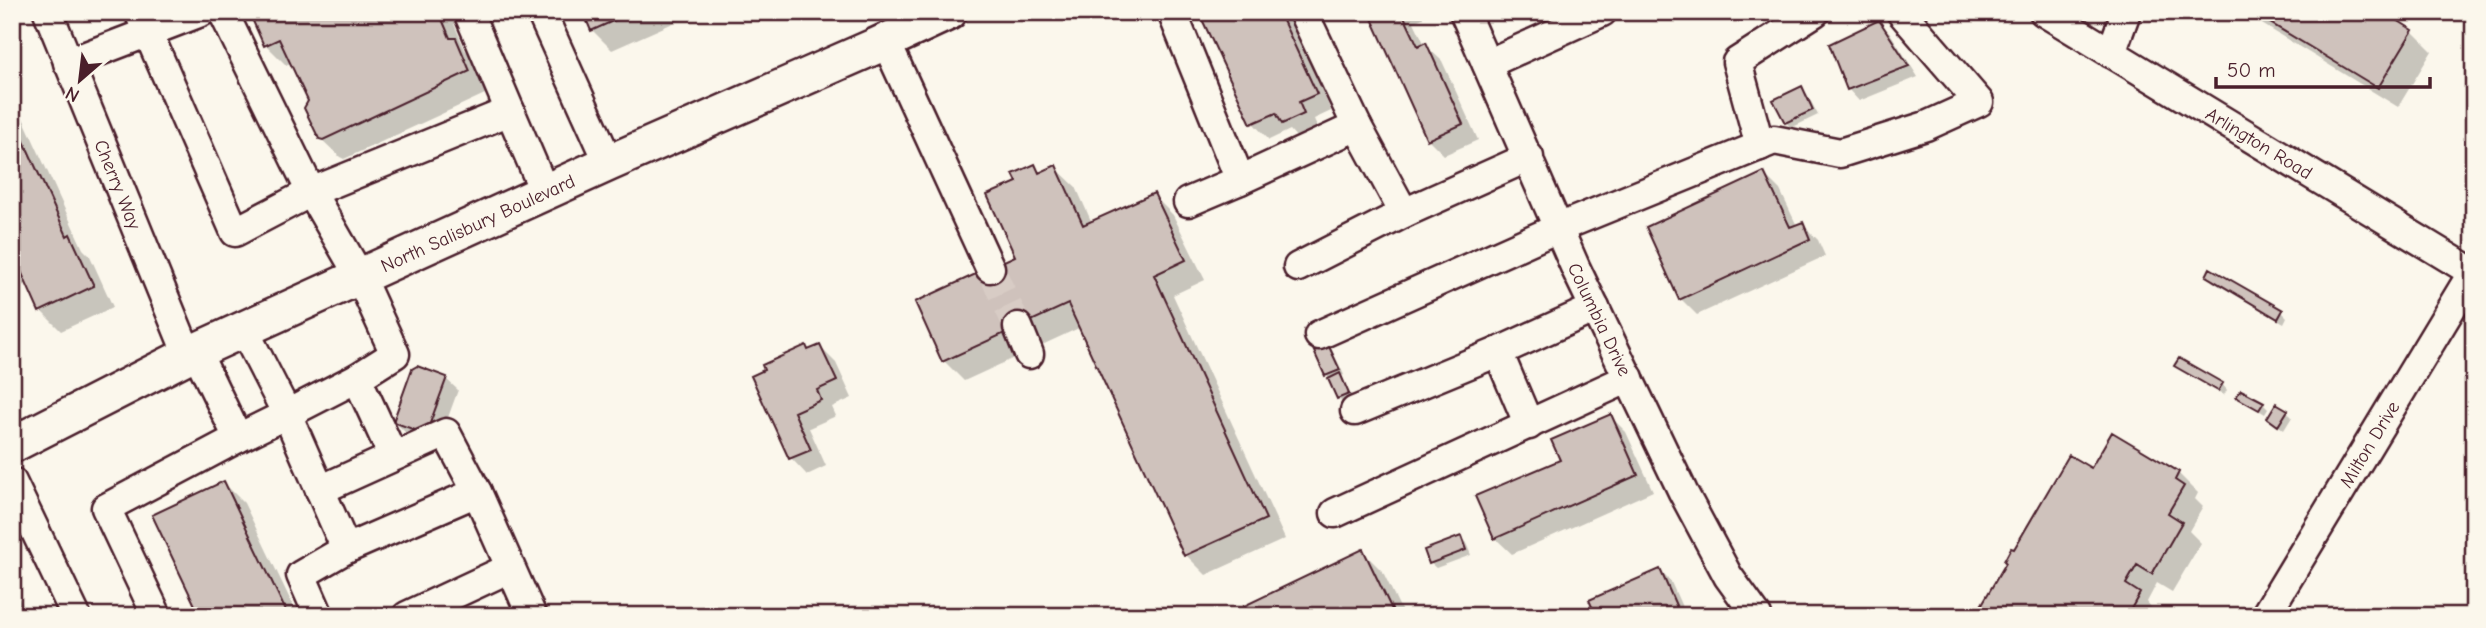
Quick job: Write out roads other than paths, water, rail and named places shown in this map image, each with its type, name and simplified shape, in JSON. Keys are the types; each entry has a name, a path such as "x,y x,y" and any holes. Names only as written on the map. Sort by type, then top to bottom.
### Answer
{"main road":[{"name":"North Salisbury Boulevard","path":"12,445 192,353 948,12"}],"street":[{"name":"Cherry Way","path":"47,12 192,353 238,438"},
{"path":"68,63 143,22 201,12"},
{"path":"156,616 106,508 357,378 396,354 360,277 311,192 223,12"},
{"path":"541,12 609,163"},
{"path":"1172,12 1240,180"},
{"path":"1303,12 1357,126 1404,213"},
{"name":"Columbia Drive","path":"1464,12 1558,228 1683,492 1728,576 1757,616"},
{"path":"1487,64 1565,20 1602,12"},
{"path":"1760,146 1737,62 1815,12"},
{"path":"1319,335 1558,228 1774,140 1840,153 1926,126 1979,102 1901,12"},
{"name":"Arlington Road","path":"2044,12 2473,272"},
{"path":"2111,53 2126,12"},
{"path":"474,14 490,64 545,192"},
{"path":"143,22 236,232 311,192 510,111"},
{"path":"886,42 990,268"},
{"path":"1188,202 1357,126"},
{"path":"1298,267 1404,213 1529,157"},
{"name":"Milton Drive","path":"2265,616 2473,272"},
{"path":"1355,411 1498,352 1595,308"},
{"path":"1017,327 1029,354"},
{"path":"244,330 287,414 346,549"},
{"path":"1498,352 1529,425"},
{"path":"357,378 393,456"},
{"path":"1335,513 1629,378"},
{"path":"320,490 446,433 477,492 532,616"},
{"path":"12,482 76,616"},
{"path":"319,616 301,575 346,549 477,492"},
{"path":"407,616 510,568"}],"tunnel":[{"path":"990,268 1018,327"}]}
